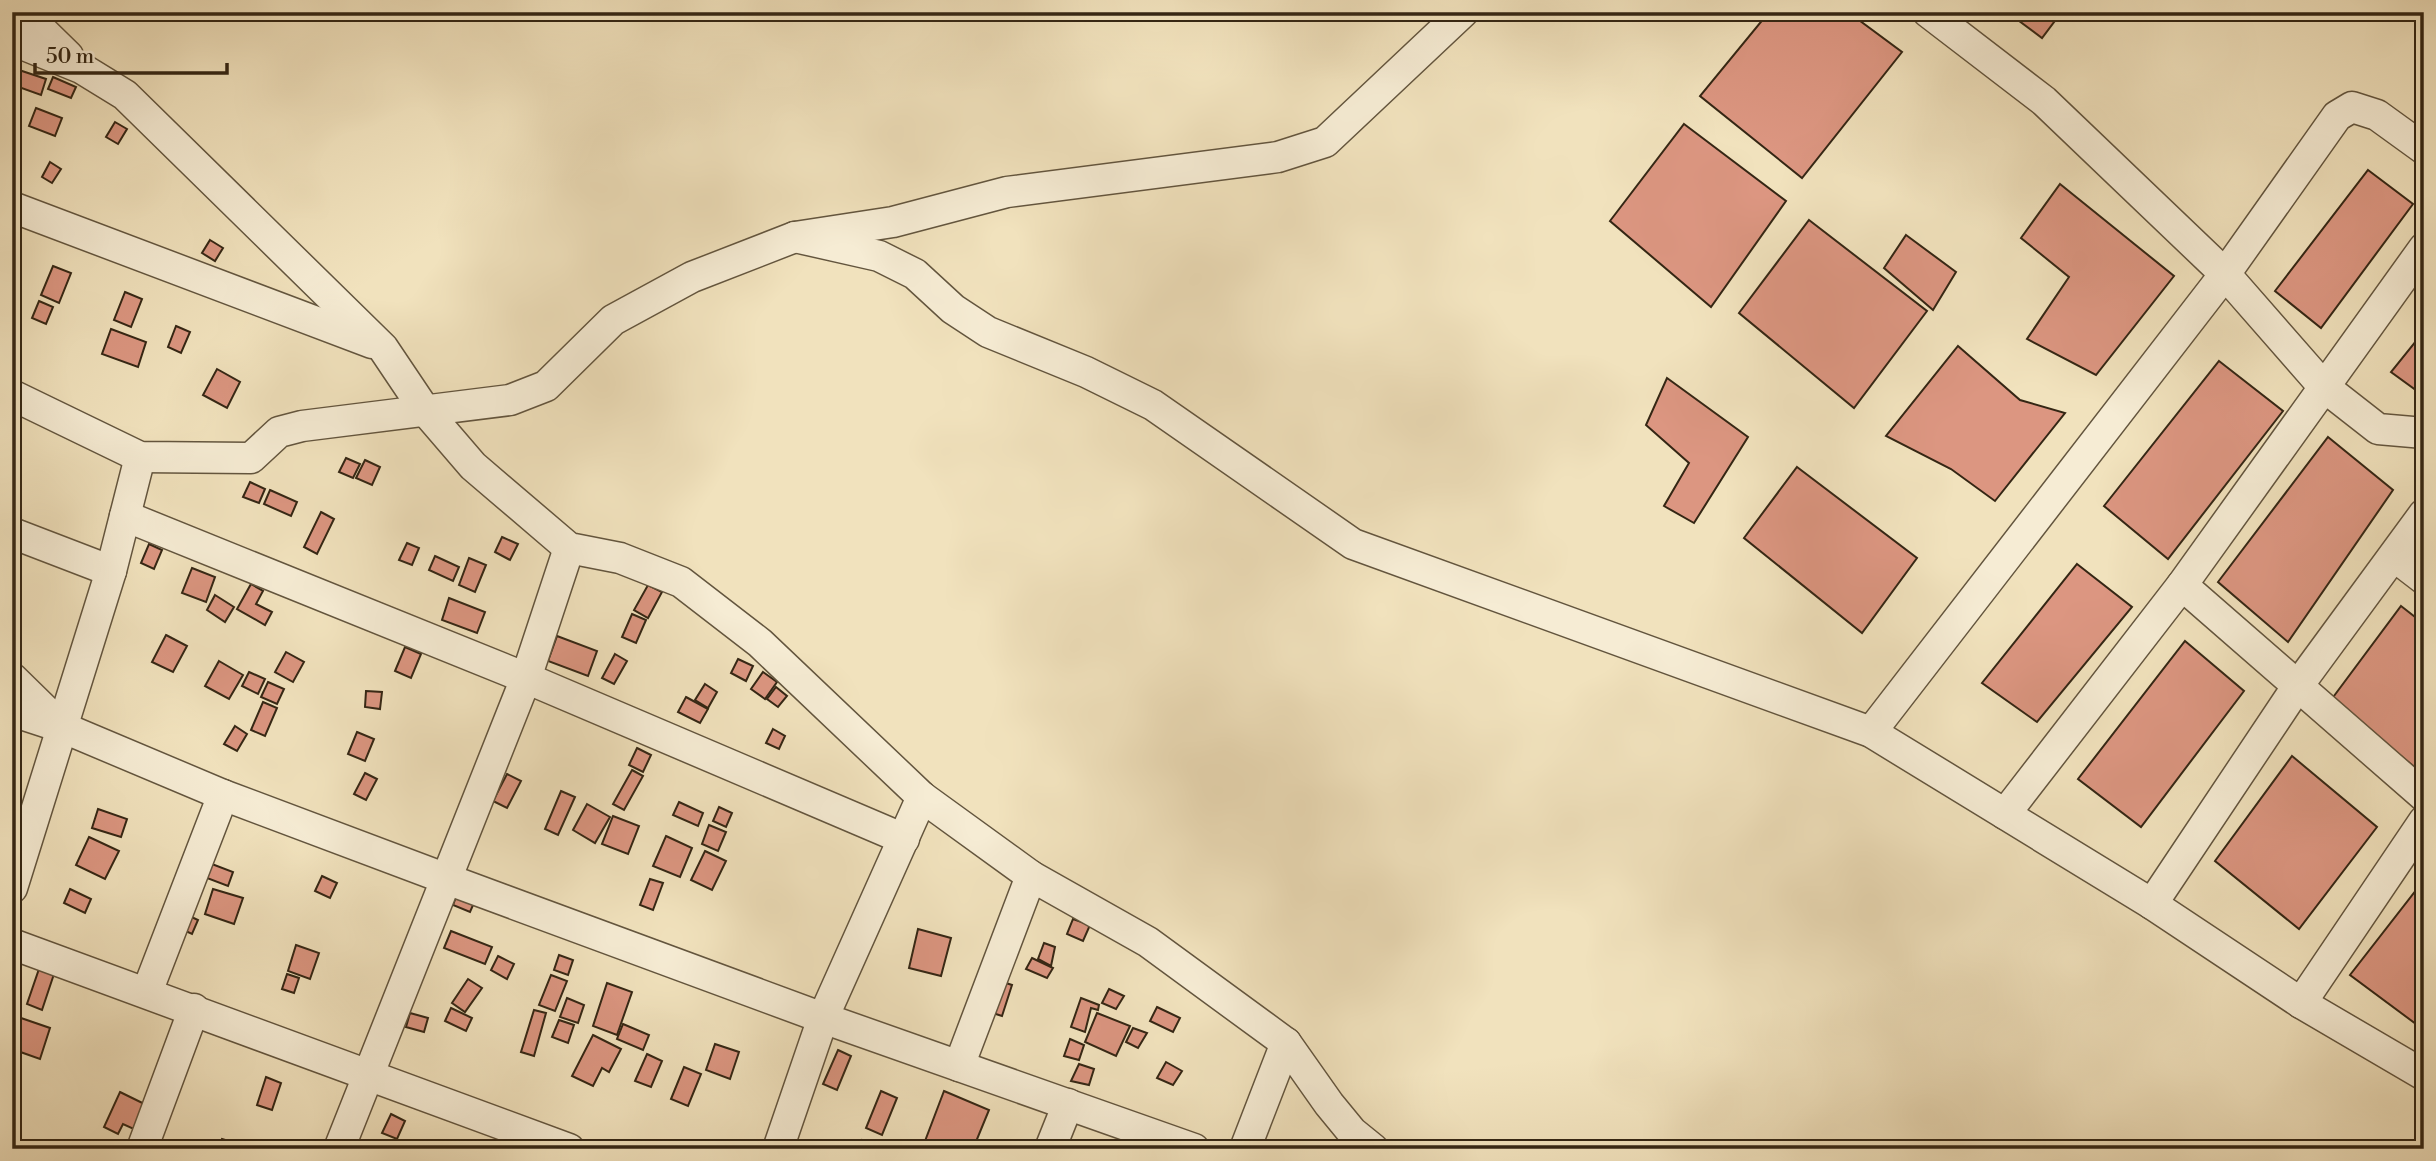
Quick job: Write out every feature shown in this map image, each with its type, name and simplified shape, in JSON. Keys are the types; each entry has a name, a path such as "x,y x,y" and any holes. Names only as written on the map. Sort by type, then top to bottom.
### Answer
{"street":[{"path":"23,12 80,68"},
{"path":"12,395 140,457 251,458 279,432 302,426 510,400 546,386 612,320 692,277 795,237 893,222 1007,192 1278,157 1325,142 1463,12"},
{"path":"1928,12 2044,101 2225,274 2323,386 2378,429 2424,433"},
{"path":"12,40 80,68 125,95 383,348 424,409 473,466 569,548 620,558 681,582 760,643 922,797 1031,876 1147,942 1286,1043 1329,1104 1352,1132 1373,1149"},
{"path":"1871,732 2225,274 2337,116 2352,107 2376,116 2424,149"},
{"path":"12,207 383,348"},
{"path":"795,237 879,256 915,274 953,309 988,332 1086,372 1153,405 1353,544 1871,732 2152,904 2301,1003 2424,1075"},
{"path":"2005,814 2182,584 2424,248"},
{"path":"12,888 111,571 140,457"},
{"path":"2152,904 2297,687 2424,514"},
{"path":"125,516 526,678 904,839"},
{"path":"12,533 111,571"},
{"path":"339,1149 444,878 526,678 569,548"},
{"path":"2394,556 2424,579"},
{"path":"2182,584 2424,796"},
{"path":"12,678 64,728"},
{"path":"12,711 64,728 222,795 444,878 823,1018 1194,1149"},
{"path":"147,992 222,795"},
{"path":"778,1149 823,1018 922,797"},
{"path":"2301,1003 2424,821"},
{"path":"959,1066 1031,876"},
{"path":"12,944 569,1149"},
{"path":"142,1149 194,1009"},
{"path":"1245,1149 1286,1043"},
{"path":"1050,1149 1068,1104"}],"building":[{"path":"1769,12 1848,12 1902,52 1802,178 1700,96"},
{"path":"2007,12 2058,12 2060,14 2042,38"},
{"path":"19,70 46,79 41,95 13,85"},
{"path":"53,77 76,87 71,98 48,89"},
{"path":"36,108 62,118 55,136 29,126"},
{"path":"115,122 127,129 118,144 106,137"},
{"path":"1684,124 1786,201 1711,307 1610,221"},
{"path":"50,162 61,169 52,183 42,177"},
{"path":"2368,170 2413,204 2321,328 2275,291"},
{"path":"2060,184 2174,276 2096,375 2027,339 2069,277 2021,238"},
{"path":"1809,220 1927,311 1854,408 1739,313"},
{"path":"1906,235 1956,272 1933,310 1884,268"},
{"path":"210,240 223,248 215,261 202,253"},
{"path":"53,266 71,273 59,303 41,295"},
{"path":"125,292 142,299 131,327 114,320"},
{"path":"39,301 53,307 46,324 32,318"},
{"path":"176,326 190,332 181,353 168,347"},
{"path":"111,329 146,342 138,367 102,354"},
{"path":"2424,331 2424,396 2391,372"},
{"path":"1958,346 2020,400 2065,413 1995,501 1951,469 1886,436"},
{"path":"2219,361 2283,411 2168,559 2104,506"},
{"path":"217,369 240,382 227,408 203,395"},
{"path":"1667,378 1748,437 1694,523 1664,506 1689,463 1646,425"},
{"path":"2328,437 2393,490 2288,642 2218,582"},
{"path":"346,458 360,464 353,478 339,472"},
{"path":"365,460 380,467 372,485 356,478"},
{"path":"1797,467 1917,558 1862,633 1744,538"},
{"path":"250,482 265,489 259,503 243,497"},
{"path":"270,490 297,502 291,516 264,504"},
{"path":"321,512 334,519 317,554 304,547"},
{"path":"502,537 518,544 510,560 495,552"},
{"path":"407,543 419,548 412,565 399,560"},
{"path":"149,544 162,550 154,569 141,563"},
{"path":"435,556 459,567 453,581 429,570"},
{"path":"469,558 486,565 475,592 459,585"},
{"path":"2077,564 2132,607 2037,722 1982,683"},
{"path":"192,568 215,577 206,602 182,593"},
{"path":"251,584 263,591 256,604 272,612 265,625 237,609"},
{"path":"648,585 662,592 648,618 634,610"},
{"path":"215,595 234,607 225,622 207,610"},
{"path":"449,598 485,612 477,633 442,620"},
{"path":"2401,606 2424,624 2424,760 2417,769 2331,700"},
{"path":"632,614 646,620 636,643 622,637"},
{"path":"166,635 187,646 173,672 152,662"},
{"path":"557,636 597,651 588,676 548,661"},
{"path":"2185,641 2244,691 2141,827 2078,779"},
{"path":"405,647 421,654 411,678 395,671"},
{"path":"286,652 304,662 293,682 275,672"},
{"path":"615,654 627,661 614,684 602,678"},
{"path":"738,659 753,666 746,681 731,673"},
{"path":"219,661 243,675 229,699 205,686"},
{"path":"249,672 265,679 258,694 242,686"},
{"path":"763,672 777,682 765,699 751,689"},
{"path":"268,682 284,689 277,704 261,697"},
{"path":"705,684 717,692 708,708 695,700"},
{"path":"776,687 787,696 778,707 767,699"},
{"path":"366,691 382,692 380,709 365,707"},
{"path":"686,697 708,709 700,723 678,712"},
{"path":"263,702 277,708 265,736 251,730"},
{"path":"235,726 247,734 237,751 224,744"},
{"path":"773,729 785,736 779,749 766,743"},
{"path":"357,732 374,739 365,761 348,754"},
{"path":"637,748 651,755 643,772 629,765"},
{"path":"2292,756 2377,827 2299,929 2215,861"},
{"path":"632,770 643,776 624,810 613,804"},
{"path":"365,773 377,779 366,800 354,794"},
{"path":"507,774 521,781 507,808 493,801"},
{"path":"561,791 575,797 558,835 545,829"},
{"path":"679,802 703,813 698,826 673,815"},
{"path":"587,804 610,817 595,843 573,830"},
{"path":"719,807 732,813 726,827 713,821"},
{"path":"98,809 127,819 121,837 92,828"},
{"path":"613,816 639,826 628,854 602,844"},
{"path":"709,825 726,832 718,851 702,844"},
{"path":"666,836 692,848 680,877 653,866"},
{"path":"89,837 119,851 105,879 76,865"},
{"path":"705,851 726,861 712,890 691,880"},
{"path":"204,861 233,872 228,886 199,875"},
{"path":"322,876 337,883 330,898 315,891"},
{"path":"650,879 663,883 653,910 640,905"},
{"path":"2424,880 2424,1030 2350,975"},
{"path":"70,889 91,899 85,913 64,903"},
{"path":"213,889 243,898 234,924 205,914"},
{"path":"459,889 477,896 470,912 453,905"},
{"path":"183,913 198,920 192,934 177,927"},
{"path":"1073,919 1090,925 1083,941 1067,934"},
{"path":"918,929 951,938 941,976 909,968"},
{"path":"451,931 492,947 485,964 444,948"},
{"path":"1044,943 1055,947 1051,966 1038,959"},
{"path":"296,945 319,953 310,979 288,971"},
{"path":"559,955 573,960 568,975 554,970"},
{"path":"498,956 514,964 507,979 491,970"},
{"path":"1032,958 1053,968 1047,978 1026,969"},
{"path":"40,966 55,971 42,1010 27,1004"},
{"path":"287,974 299,978 294,993 282,989"},
{"path":"551,975 567,981 555,1011 539,1005"},
{"path":"987,977 1012,985 1002,1016 977,1008"},
{"path":"468,979 482,988 465,1012 452,1003"},
{"path":"607,983 632,992 617,1035 593,1026"},
{"path":"1109,989 1124,996 1116,1009 1102,1003"},
{"path":"567,998 584,1005 578,1023 560,1017"},
{"path":"1081,998 1099,1005 1098,1010 1091,1008 1085,1032 1071,1027"},
{"path":"1157,1007 1180,1018 1173,1032 1150,1021"},
{"path":"451,1008 472,1018 466,1031 445,1021"},
{"path":"534,1010 546,1013 534,1056 521,1052"},
{"path":"410,1013 428,1018 424,1032 406,1027"},
{"path":"1097,1013 1130,1026 1116,1056 1085,1042"},
{"path":"21,1018 50,1028 40,1059 12,1049"},
{"path":"559,1020 574,1025 568,1043 552,1037"},
{"path":"623,1024 649,1035 643,1050 617,1039"},
{"path":"1133,1028 1147,1033 1138,1048 1126,1042"},
{"path":"593,1035 621,1049 609,1072 602,1068 593,1086 572,1076"},
{"path":"1070,1039 1084,1045 1079,1060 1064,1056"},
{"path":"715,1044 739,1052 730,1079 706,1070"},
{"path":"838,1050 851,1056 837,1090 823,1084"},
{"path":"647,1054 662,1061 651,1087 635,1081"},
{"path":"1166,1062 1182,1071 1173,1085 1157,1078"},
{"path":"1079,1064 1094,1069 1089,1085 1071,1081"},
{"path":"684,1067 701,1074 688,1106 671,1099"},
{"path":"266,1077 281,1083 272,1110 257,1105"},
{"path":"881,1091 897,1098 882,1135 866,1128"},
{"path":"944,1091 989,1110 973,1149 922,1149"},
{"path":"120,1092 169,1116 158,1140 123,1124 118,1134 104,1127"},
{"path":"391,1114 405,1121 397,1139 382,1133"},
{"path":"222,1139 235,1143 233,1149 218,1149"},
{"path":"862,1140 884,1149 857,1149"}]}
